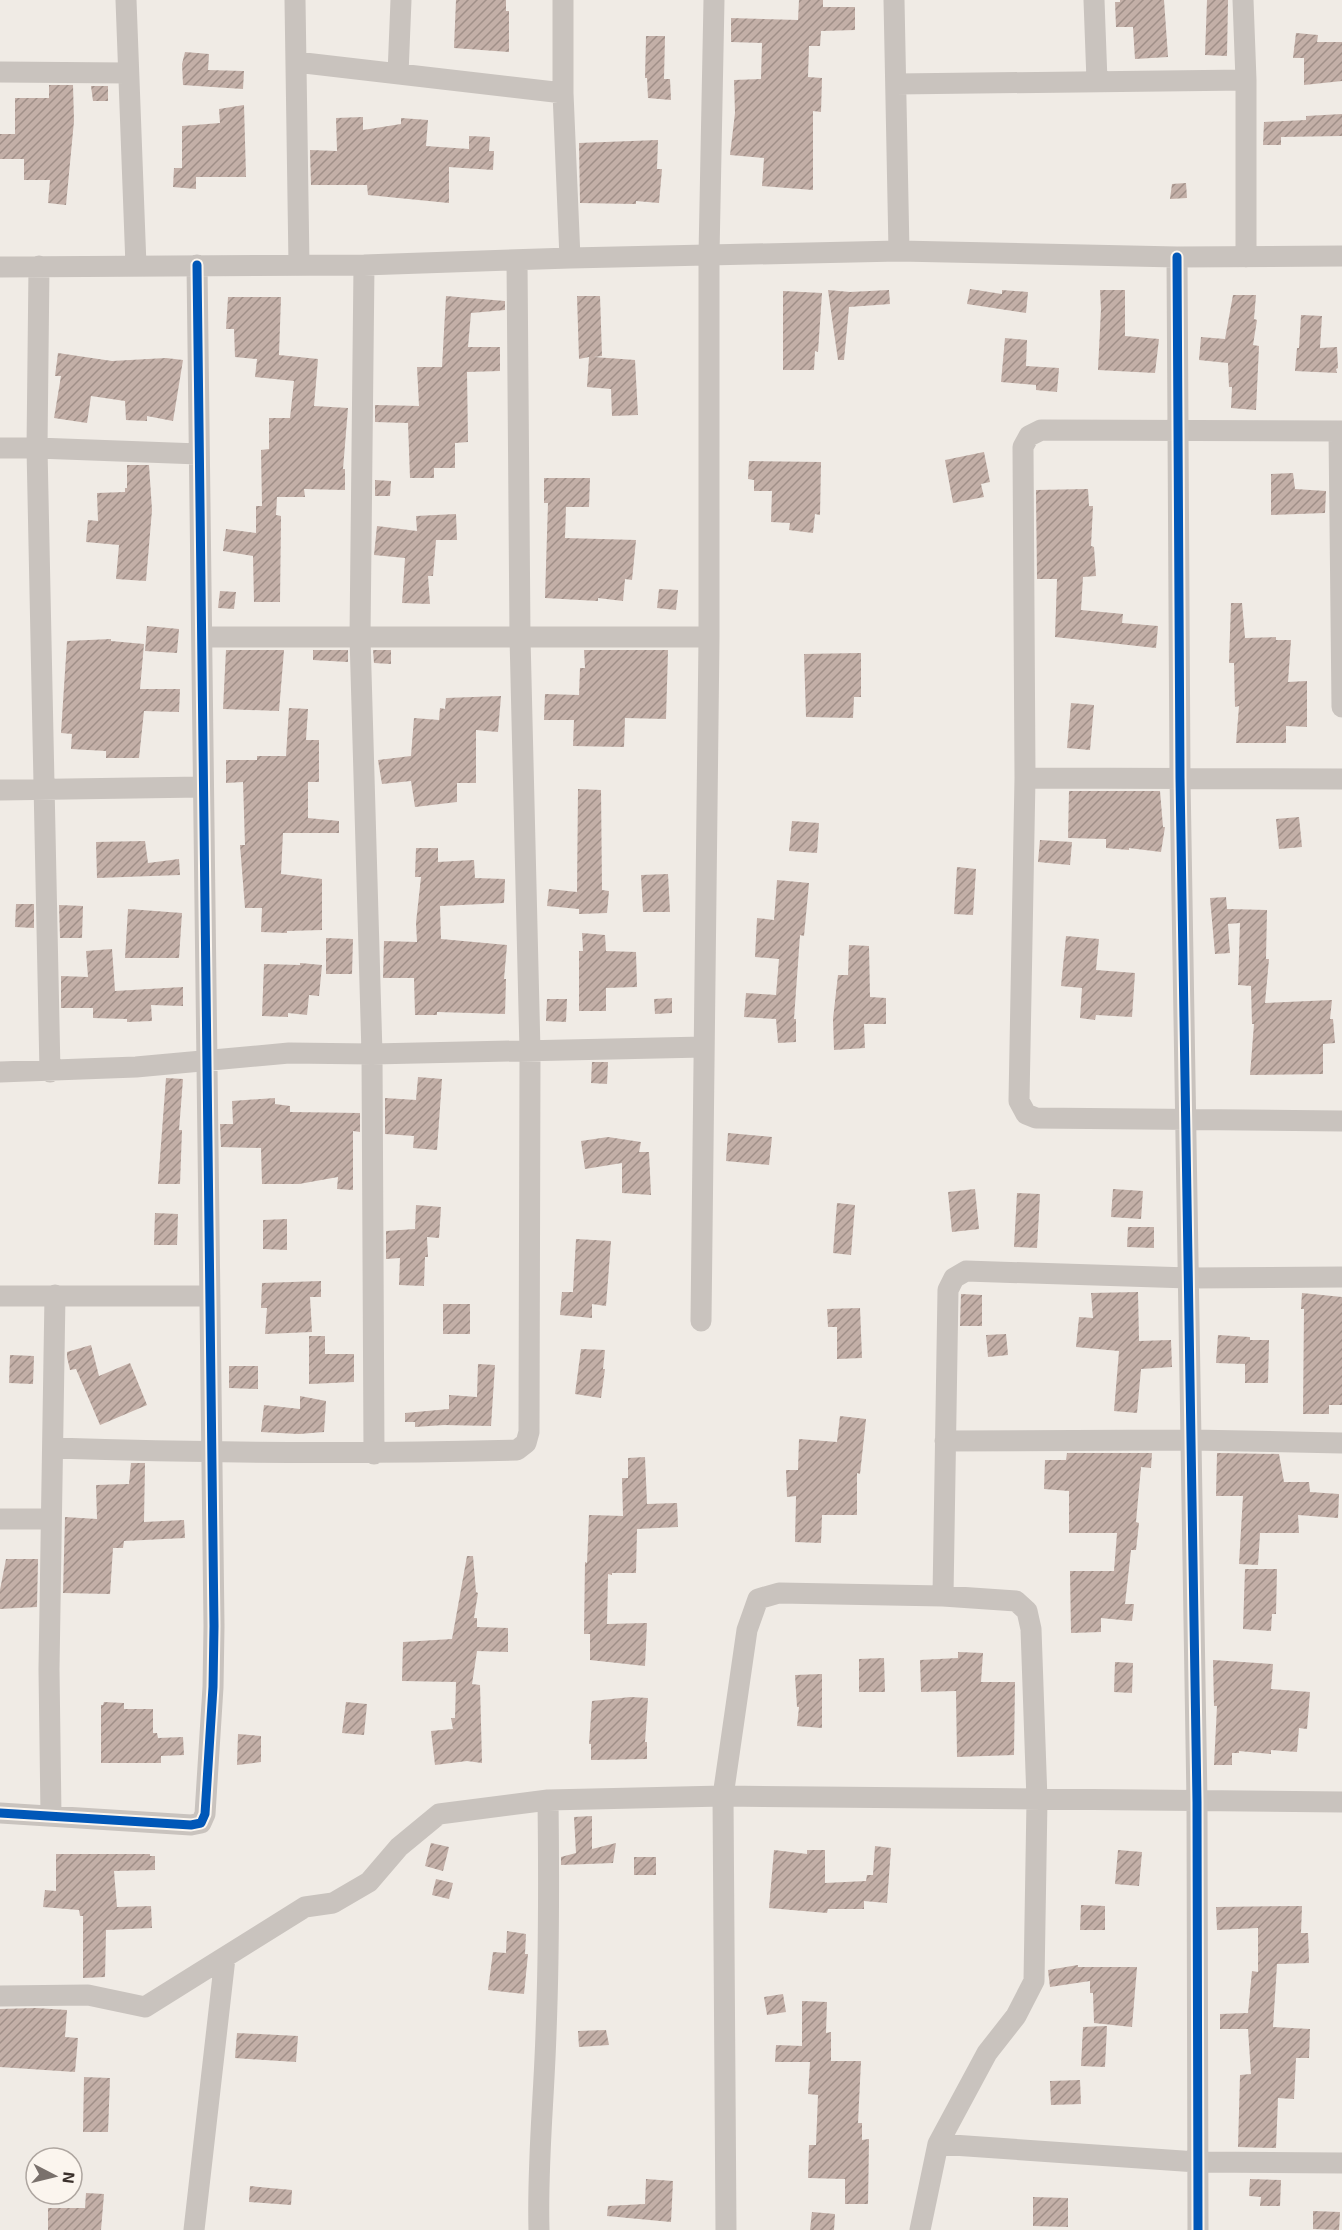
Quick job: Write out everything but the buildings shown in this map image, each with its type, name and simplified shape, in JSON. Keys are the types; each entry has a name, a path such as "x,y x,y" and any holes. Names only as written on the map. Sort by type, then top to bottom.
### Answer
{"street":[{"path":"126,0 136,266"},
{"path":"295,0 299,265"},
{"path":"398,74 401,0"},
{"path":"563,0 563,93 570,258"},
{"path":"701,1321 709,637 709,255 714,0"},
{"path":"894,0 899,251"},
{"path":"1094,0 1097,81"},
{"path":"1243,0 1246,80 1246,257"},
{"path":"296,62 563,93"},
{"path":"0,72 127,73"},
{"path":"896,84 1246,80"},
{"path":"0,267 364,265 899,251 1177,257 1342,256"},
{"path":"1177,257 1180,778 1197,1802 1198,2230"},
{"path":"54,1448 212,1453 374,1454 517,1450 526,1443 530,1432 530,1051 520,637 518,260"},
{"path":"0,1813 191,1825 203,1821 206,1814 214,1656 197,265"},
{"path":"364,265 360,637 372,1054 374,1454"},
{"path":"39,266 37,448 50,1072"},
{"path":"1342,707 1340,431 1041,430 1029,436 1023,447 1025,778 1019,1101 1026,1114 1036,1119 1342,1121"},
{"path":"0,448 199,454"},
{"path":"202,637 709,637"},
{"path":"1025,778 1342,779"},
{"path":"0,790 202,787"},
{"path":"0,1072 50,1072 136,1067 289,1053 372,1054 704,1047"},
{"path":"943,1596 948,1290 954,1278 966,1271 1189,1278 1342,1277"},
{"path":"0,1296 210,1296"},
{"path":"51,1816 49,1669 55,1296"},
{"path":"945,1441 1191,1440 1342,1443"},
{"path":"0,1519 51,1519"},
{"path":"726,2230 723,1796 747,1630 758,1599 779,1593 943,1596 1016,1601 1027,1611 1032,1629 1037,1800 1034,1981 1016,2016 987,2053 938,2144 920,2230"},
{"path":"0,1996 88,1995 145,2007 305,1907 333,1903 369,1882 399,1847 439,1814 548,1800 723,1796 1342,1802"},
{"path":"539,2230 540,2126 546,2035 549,1924 548,1800"},
{"path":"194,2230 225,1958"},
{"path":"938,2144 1197,2162 1342,2163"}],"cycle path":[{"path":"1177,257 1180,778 1197,1802 1198,2230"},
{"path":"0,1813 191,1825 201,1823 205,1814 213,1687 214,1626 197,265"}]}
